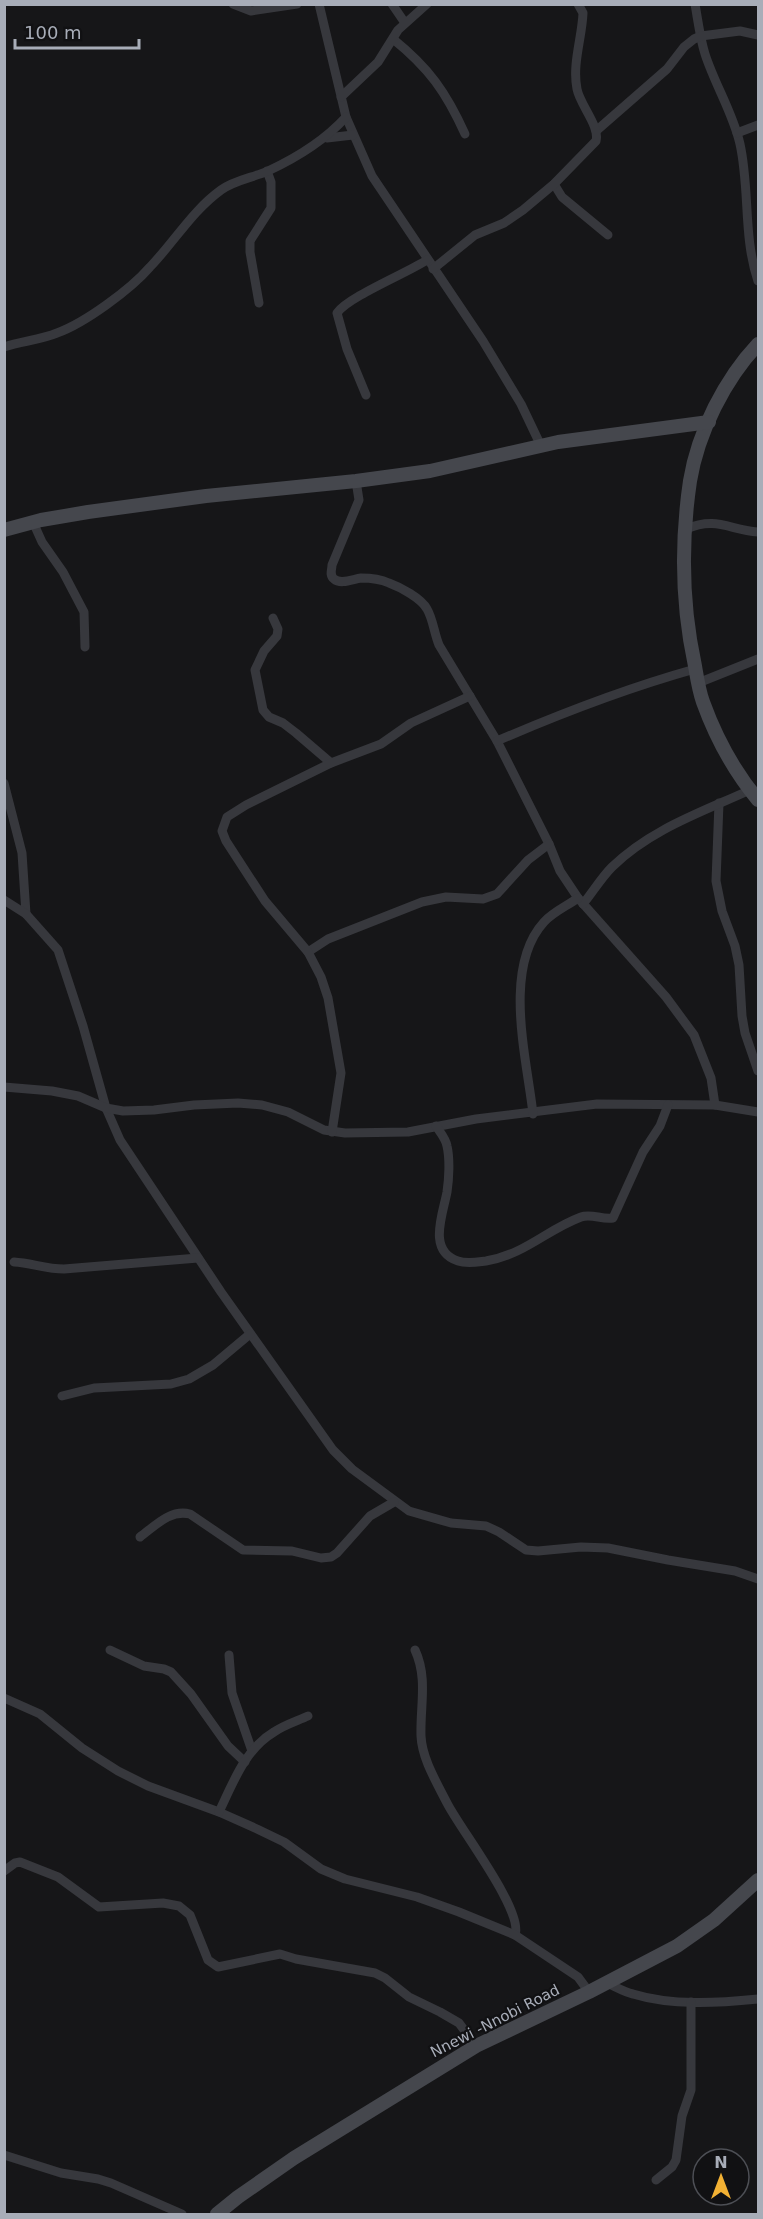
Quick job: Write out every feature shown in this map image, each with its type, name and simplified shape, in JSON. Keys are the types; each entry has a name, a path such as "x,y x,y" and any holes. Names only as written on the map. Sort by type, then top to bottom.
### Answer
{"main road":[{"path":"754,795 722,747 702,700 684,601 690,479 702,436 720,398 747,356 759,344"},
{"path":"4,530 88,512 195,497 356,481 430,471 541,446 624,432 709,422"},
{"name":"Nnewi -Nnobi Road","path":"217,2214 237,2197 333,2133 476,2046 589,1992 677,1946 714,1920 758,1883"}],"street":[{"path":"233,4 251,10 297,4"},
{"path":"319,4 346,117 372,176 483,341 521,404 541,446"},
{"path":"392,4 405,23"},
{"path":"341,97 378,62 405,23 427,4"},
{"path":"433,269 475,235 504,223 554,184 596,141 596,131 577,91 576,77 583,13 578,4"},
{"path":"695,4 706,56 737,132 744,167 751,252 759,281"},
{"path":"596,131 667,69 689,42 701,36 740,31 759,35"},
{"path":"393,39 418,60 434,79 453,106 465,134"},
{"path":"4,348 60,333 88,316 138,280 207,200 230,184 267,171 294,157 321,139 346,117"},
{"path":"737,132 759,125"},
{"path":"321,139 345,134 353,135"},
{"path":"259,303 250,241 271,208 271,182 267,171"},
{"path":"554,184 562,197 608,235"},
{"path":"366,395 347,349 337,313 366,292 408,272 427,260"},
{"path":"356,481 359,500 332,565 331,574 334,579 341,582 361,578 390,583 417,598 427,608 439,645 497,741 549,843 560,872 580,901 666,997 694,1035 711,1078 715,1106"},
{"path":"33,522 42,542 63,572 84,612 86,648"},
{"path":"686,529 701,523 734,526 739,531 759,532"},
{"path":"273,618 278,629 277,636 264,651 255,670 263,710 269,717 296,733 331,763"},
{"path":"497,741 562,713 641,684 697,676 759,659"},
{"path":"332,1132 341,1073 328,998 321,977 308,951 265,901 226,842 222,831 223,824 226,817 246,805 331,763 381,744 411,723 470,696"},
{"path":"4,783 22,853 26,914"},
{"path":"533,1114 529,1077 521,1039 522,971 533,939 542,924 580,901 614,865 655,834 719,803 754,795"},
{"path":"719,803 716,881 722,911 735,946 739,965 745,1033 759,1071"},
{"path":"308,951 328,939 422,902 446,897 483,899 496,894 528,860 549,843"},
{"path":"4,900 26,914 58,950 86,1036 105,1108 120,1140 250,1334 333,1450 352,1469 409,1511 430,1518 486,1526 526,1550 538,1551 581,1546 608,1548 735,1571 759,1579"},
{"path":"4,1087 52,1090 78,1096 105,1108 136,1112 194,1105 214,1106 238,1103 262,1106 288,1112 315,1127 332,1132 408,1132 498,1116 533,1114 597,1104 715,1106 759,1112"},
{"path":"436,1126 447,1147 447,1192 439,1223 440,1241 454,1260 475,1263 514,1254 560,1226 585,1215 613,1218 643,1152 660,1126 668,1106"},
{"path":"14,1262 27,1262 50,1269 64,1269 198,1258"},
{"path":"62,1396 94,1388 171,1384 189,1379 213,1365 250,1334"},
{"path":"140,1537 163,1519 183,1512 190,1514 243,1550 292,1551 321,1558 331,1557 370,1516 394,1502"},
{"path":"110,1650 144,1666 171,1672 191,1694 228,1746 245,1762"},
{"path":"415,1650 423,1675 421,1736 423,1749 448,1805 508,1904 516,1924 514,1935"},
{"path":"229,1655 232,1693 252,1751"},
{"path":"4,1698 40,1714 81,1748 118,1772 148,1786 219,1812 284,1842 321,1869 345,1879 427,1901 514,1935 578,1977 589,1992"},
{"path":"219,1812 252,1751 273,1732 308,1716"},
{"path":"4,1871 20,1862 58,1877 99,1907 163,1904 179,1906 190,1915 208,1960 218,1967 280,1954 375,1973 409,1997 459,2023 476,2046"},
{"path":"607,1983 641,1996 691,2002 759,2000"},
{"path":"656,2180 676,2160 682,2115 691,2090 691,2002"},
{"path":"4,2155 61,2173 111,2183 182,2214"}]}
